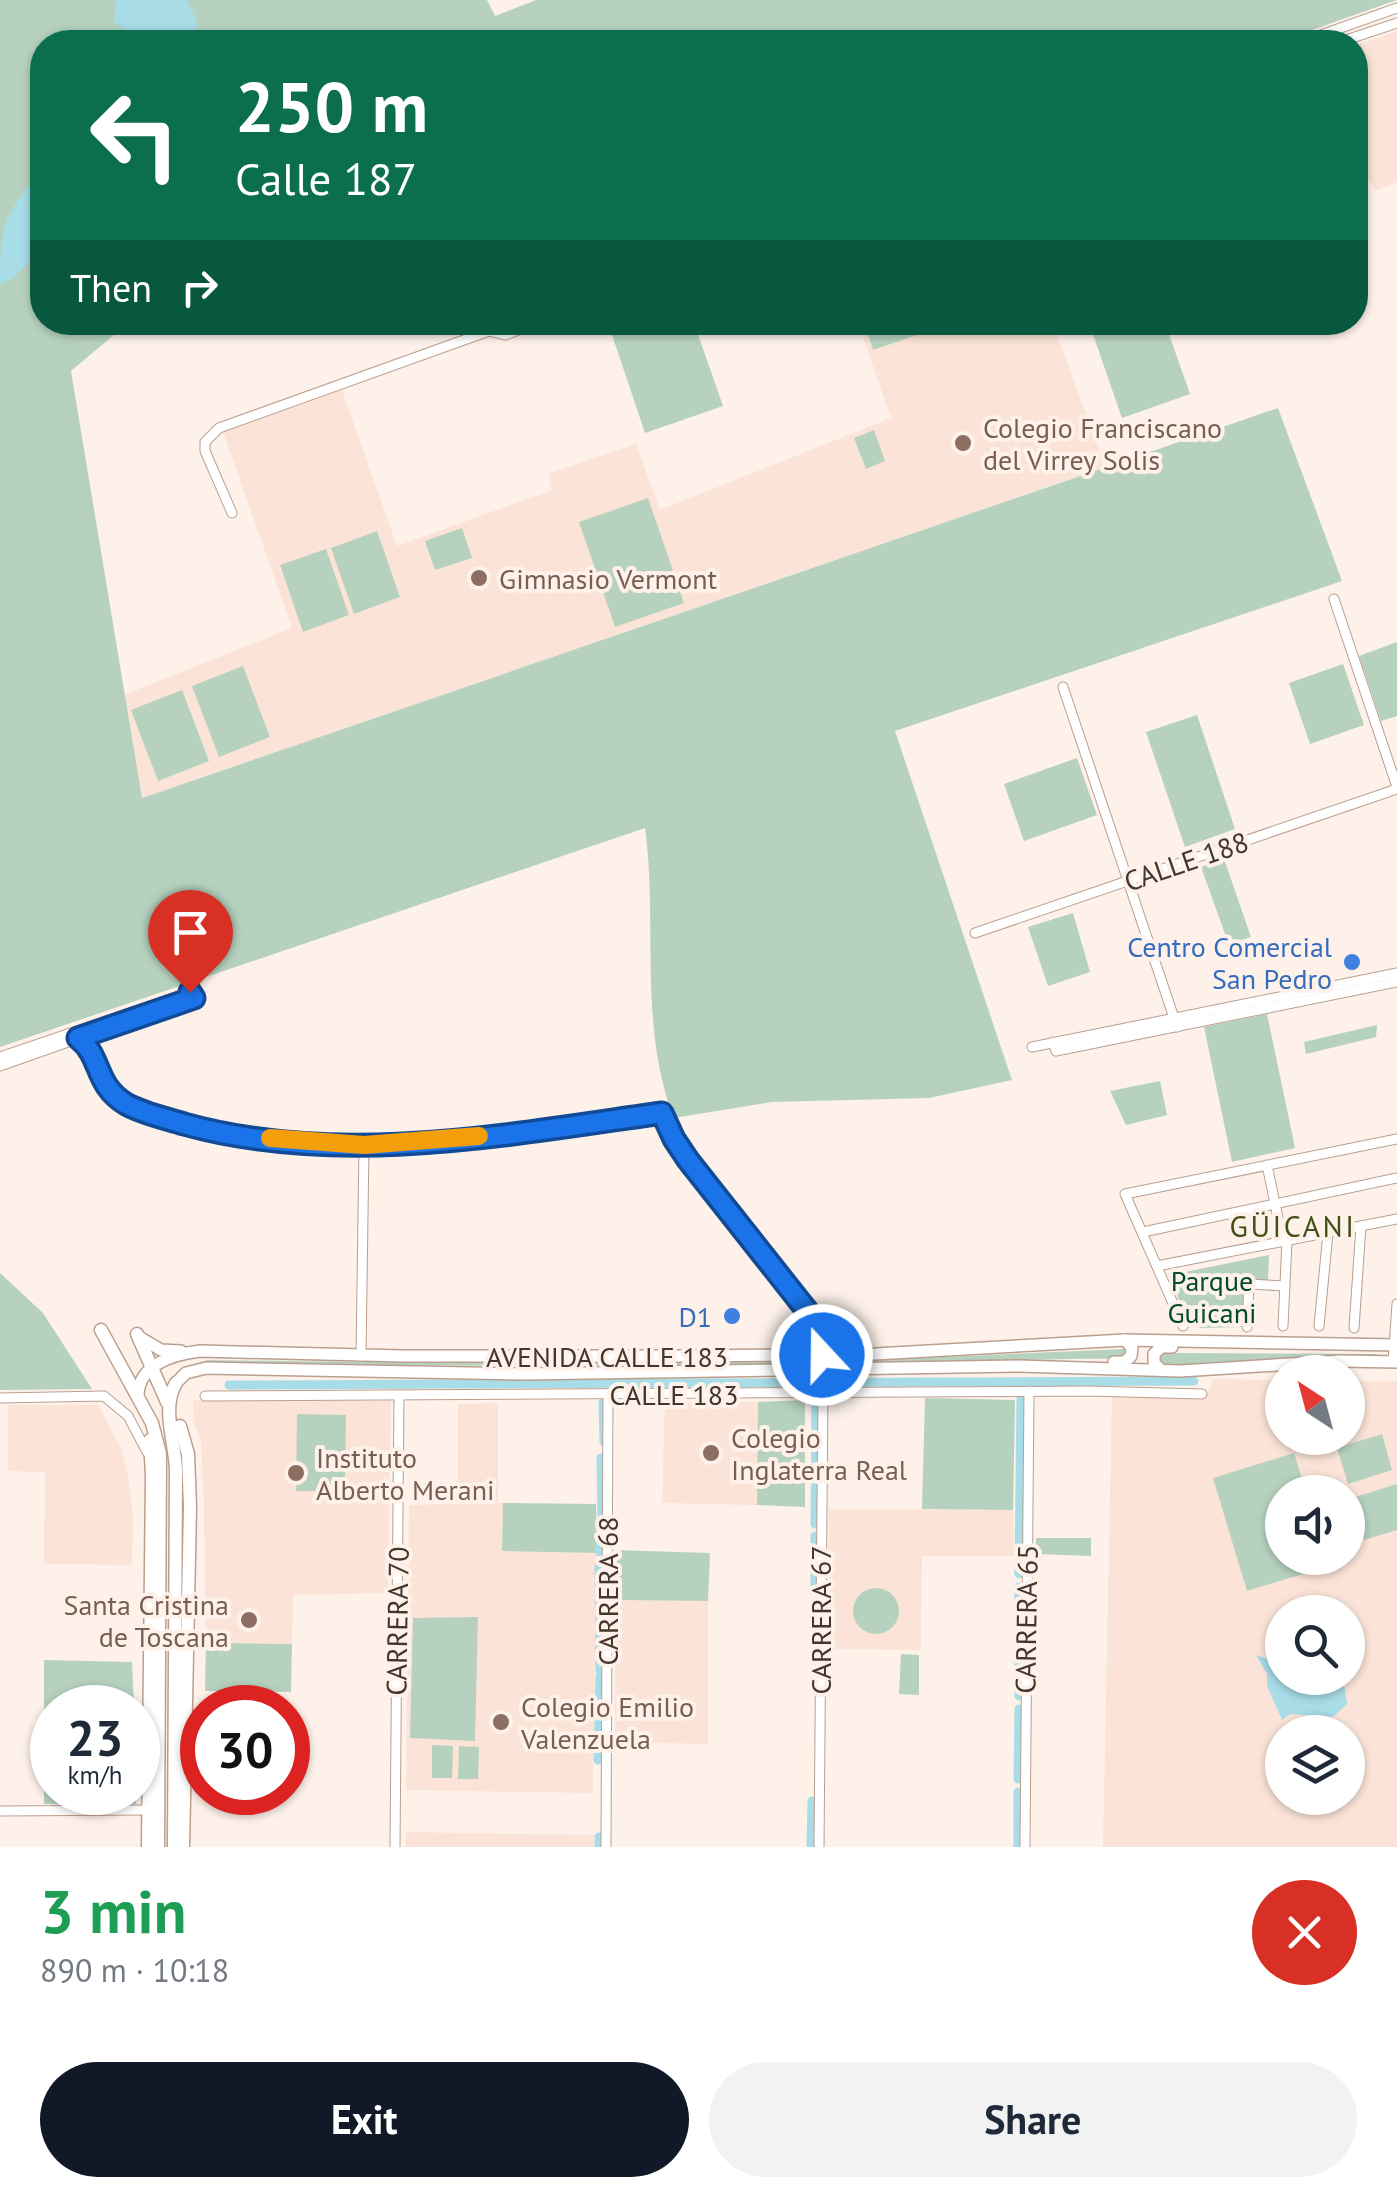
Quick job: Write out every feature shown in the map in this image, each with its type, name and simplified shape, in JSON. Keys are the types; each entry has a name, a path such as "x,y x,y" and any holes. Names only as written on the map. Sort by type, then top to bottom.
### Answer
{"highway":[{"path":"101,1330 152,1423 162,1467 158,1847"},
{"path":"137,1334 168,1404 176,1442 174,1847"},
{"path":"168,1404 174,1386"},
{"path":"174,1386 190,1470 183,1847"},
{"path":"138,1394 148,1428 152,1464 150,1685"},
{"path":"148,1847 149,1815"}],"main road":[{"path":"137,1334 161,1350 200,1351"},
{"name":"AVENIDA CALLE 183","path":"153,1366 200,1351 360,1356 822,1355 1125,1340 1396,1345"},
{"path":"1036,1366 1076,1360 1125,1362 1132,1350 1125,1340"},
{"path":"1161,1370 1153,1358 1160,1347 1206,1348 1246,1342"},
{"name":"AVENIDA CALLE 183","path":"174,1386 186,1373 200,1368 546,1374 1036,1366 1161,1370 1395,1362"},
{"path":"138,1394 142,1376 153,1366"}],"street":[{"path":"1334,30 1397,8"},
{"path":"1368,32 1397,22"},
{"path":"232,514 204,451 210,434 262,410 477,335"},
{"path":"1334,599 1397,788"},
{"path":"1063,687 1176,1022"},
{"name":"CALLE 188","path":"975,933 1397,788"},
{"path":"1176,1022 1397,974"},
{"path":"1032,1047 1397,982"},
{"path":"0,1057 190,992 194,998 0,1066"},
{"path":"78,1038 90,1050 100,1079 129,1106 233,1135 364,1145 507,1134 662,1113 688,1160 812,1317 820,1333 822,1355"},
{"path":"1183,1326 1125,1194 1397,1139"},
{"path":"360,1356 364,1145"},
{"path":"1267,1165 1285,1241 1283,1326"},
{"path":"1143,1232 1397,1178"},
{"path":"1158,1266 1397,1219"},
{"path":"1354,1328 1361,1226"},
{"path":"1318,1326 1328,1233"},
{"path":"1247,1327 1248,1284 1285,1286"},
{"path":"1395,1362 1397,1304"},
{"name":"CARRERA 65","path":"1025,1847 1028,1392"},
{"name":"CARRERA 67","path":"819,1847 823,1393"},
{"name":"CARRERA 68","path":"606,1847 608,1394"},
{"name":"CALLE 183","path":"205,1396 1202,1394"},
{"name":"CARRERA 70","path":"395,1847 399,1395"},
{"path":"0,1398 104,1396 122,1408 134,1424 152,1464"},
{"path":"0,1811 30,1811"}],"shaded area":[{"path":"1397,31 1397,182 1375,191 1368,178 1368,41"},
{"name":"Gimnasio Vermont","path":"862,335 1057,335 1105,467 141,798 124,695 292,628 223,432 342,390 397,546 552,490 548,474 636,444 660,510 891,418"},
{"path":"1213,1379 1265,1380 1265,1455 1365,1455 1365,1381 1397,1381 1397,1847 1103,1847 1112,1397 1207,1395"},
{"name":"Instituto Alberto Merani","path":"193,1400 391,1401 388,1593 293,1595 292,1644 206,1643 201,1439 194,1423"},
{"name":"Colegio Inglaterra Real","path":"665,1402 758,1402 757,1505 662,1503"},
{"name":"Colegio Emilio Valenzuela","path":"498,1403 502,1551 597,1553 593,1793 406,1790 409,1505 458,1504 458,1404"},
{"path":"8,1405 98,1405 122,1450 128,1475 133,1517 132,1565 44,1564 45,1472 8,1471"},
{"path":"829,1509 1013,1510 1014,1556 922,1556 921,1650 827,1649"},
{"path":"615,1600 708,1601 708,1744 615,1742"},
{"path":"406,1832 594,1835 594,1847 405,1847"}],"green space":[{"path":"0,0 487,0 495,16 536,0 1397,0 1312,30 30,30 30,335 114,335 71,371 142,798 1278,408 1342,581 895,731 1012,1080 929,1098 771,1102 674,1118 663,1083 652,1011 645,828 0,1047"},
{"path":"612,335 698,335 723,406 645,433"},
{"path":"868,335 916,335 873,350"},
{"path":"1093,335 1169,335 1190,394 1122,418"},
{"path":"874,430 885,461 866,469 854,438"},
{"path":"648,498 684,603 615,627 579,522"},
{"path":"462,528 472,558 435,570 425,541"},
{"path":"377,531 400,597 354,614 331,548"},
{"path":"326,549 349,615 303,632 280,565"},
{"path":"1397,642 1397,716 1381,721 1359,656"},
{"path":"1343,664 1364,725 1310,744 1289,683"},
{"path":"243,666 270,737 219,757 192,686"},
{"path":"182,690 209,761 158,781 131,710"},
{"path":"1197,715 1235,829 1185,847 1146,732"},
{"path":"1077,758 1097,815 1024,841 1004,784"},
{"path":"1224,859 1251,937 1229,945 1201,867"},
{"path":"1073,913 1090,972 1048,986 1028,927"},
{"path":"1267,1014 1295,1148 1232,1162 1204,1027"},
{"path":"1377,1025 1376,1037 1306,1054 1304,1042"},
{"path":"1160,1081 1167,1115 1126,1125 1110,1091"},
{"name":"Parque Guicani","path":"1269,1255 1268,1280 1243,1279 1243,1327 1201,1328 1186,1320 1170,1275"},
{"path":"0,1273 43,1313 92,1389 0,1390"},
{"path":"1124,1349 1128,1354 1121,1359 885,1364 206,1363 851,1361"},
{"path":"1162,1353 1377,1354 1265,1355 1265,1361 1167,1365 1159,1360"},
{"path":"925,1398 1015,1400 1013,1510 922,1509"},
{"path":"805,1400 805,1507 757,1505 758,1402"},
{"path":"297,1414 346,1415 345,1491 296,1491"},
{"path":"1382,1434 1392,1470 1365,1479 1365,1475 1345,1475 1339,1455 1365,1455 1365,1439"},
{"path":"1295,1455 1301,1475 1265,1475 1265,1575 1299,1575 1247,1591 1213,1478"},
{"path":"1397,1484 1397,1530 1365,1540 1365,1494"},
{"path":"503,1503 596,1504 597,1553 502,1551"},
{"path":"1036,1538 1091,1538 1091,1556 1036,1554"},
{"path":"614,1550 710,1553 708,1601 615,1600"},
{"path":"876,1588 892,1595 899,1611 892,1627 876,1634 860,1627 853,1611 860,1595"},
{"path":"478,1617 475,1741 410,1738 413,1618"},
{"path":"206,1643 292,1644 291,1685 205,1685"},
{"path":"901,1654 919,1655 919,1695 899,1694"},
{"path":"44,1660 132,1662 133,1685 44,1685"},
{"path":"432,1745 453,1746 452,1778 432,1778"},
{"path":"459,1746 479,1747 478,1779 458,1779"}],"water":[{"path":"116,0 187,0 198,23 196,30 125,30 114,22"},
{"path":"30,185 30,261 12,279 0,284 3,234 19,198"},
{"path":"1271,1695 1346,1695 1347,1704 1335,1715 1280,1715"}],"waterway":[{"path":"229,1385 1194,1381"},
{"path":"1019,1574 1021,1397"},
{"path":"815,1524 816,1401"},
{"path":"603,1402 604,1442"},
{"path":"601,1458 602,1520"},
{"path":"600,1536 600,1552"},
{"path":"815,1536 815,1588"},
{"path":"599,1565 600,1671"},
{"path":"1019,1587 1019,1619"},
{"path":"1019,1632 1019,1696"},
{"path":"598,1760 600,1677"},
{"path":"1018,1779 1019,1709"},
{"path":"1018,1792 1018,1847"},
{"path":"811,1847 812,1801"},
{"path":"599,1837 599,1847"}],"slow traffic":[{"path":"270,1138 364,1145 479,1136"}],"place":[{"name":"Colegio Franciscano del Virrey Solis","path":"963,443"},
{"name":"Gimnasio Vermont","path":"479,578"},
{"name":"Centro Comercial San Pedro","path":"1352,962"},
{"name":"D1","path":"732,1316"},
{"name":"Colegio Inglaterra Real","path":"711,1453"},
{"name":"Instituto Alberto Merani","path":"296,1473"},
{"name":"Santa Cristina de Toscana","path":"249,1620"},
{"name":"Colegio Emilio Valenzuela","path":"501,1722"}],"district":[{"name":"GÜICANI","path":"1293,1225"}],"route":[{"path":"190,992 194,998 78,1038 90,1050 100,1079 129,1106 233,1135 364,1145 559,1128 662,1113 688,1160 812,1317 820,1333 822,1355"}]}
